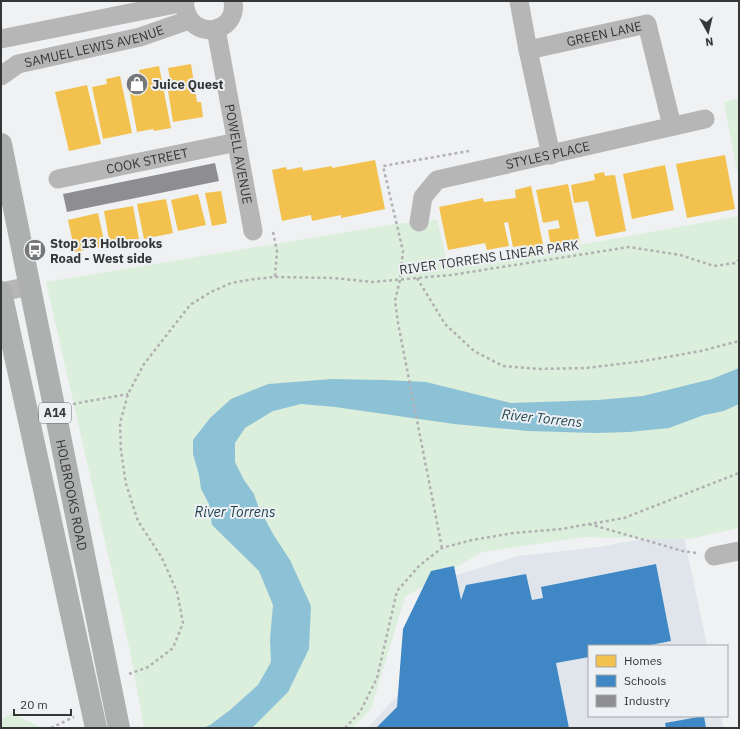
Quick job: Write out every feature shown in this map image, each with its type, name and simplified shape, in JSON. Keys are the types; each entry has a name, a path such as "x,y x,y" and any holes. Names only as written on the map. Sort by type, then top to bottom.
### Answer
{"main road":[{"name":"HOLBROOKS ROAD","path":"1,144 119,728"},
{"name":"HOLBROOKS ROAD","path":"1,292 96,728"}],"street":[{"path":"185,1 186,14 194,25 201,29 216,29 223,26 229,20 232,14 233,1"},
{"name":"SAMUEL LEWIS AVENUE","path":"1,39 185,1"},
{"path":"519,1 551,155"},
{"name":"SAMUEL LEWIS AVENUE","path":"1,76 18,64 140,37 189,20"},
{"name":"GREEN LANE","path":"528,50 647,24 672,126"},
{"name":"POWELL AVENUE","path":"216,29 253,231"},
{"name":"STYLES PLACE","path":"419,222 423,196 437,180 705,119"},
{"name":"COOK STREET","path":"58,179 236,142"},
{"path":"1,292 30,286"},
{"path":"714,556 739,551"}],"path":[{"name":"RIVER TORRENS LINEAR PARK","path":"110,682 148,667 173,648 183,623 177,592 162,558 138,521 126,484 121,451 120,423 128,394 144,364 190,305 211,292 231,283 275,277 334,278 372,282 400,280 451,275 629,247 680,255 714,266 735,263 739,260"},
{"path":"417,278 444,324 474,351 503,366 538,369 586,368 651,360 701,351 739,341"},
{"path":"400,280 395,301 398,323 442,548"},
{"path":"54,407 128,394"},
{"path":"345,728 360,712 377,678 397,591 420,565 442,548 472,540 514,533 561,529 588,523 624,518 739,473"},
{"path":"588,523 683,551 714,556"}],"shaded area":[{"path":"683,531 707,645 588,645 588,717 721,717 724,728 367,728 399,694 434,582 518,556 599,547"}],"green space":[{"path":"739,98 739,181 724,102"},
{"path":"739,216 739,528 689,539 584,537 482,552 405,597 371,709 353,728 144,728 130,651 46,282 395,224 437,220 447,261 483,253 486,262"},
{"path":"11,713 42,728 1,728 1,720"}],"water":[{"name":"River Torrens","path":"739,368 739,404 724,411 704,415 669,428 629,432 596,433 528,431 454,424 335,407 301,404 273,411 245,428 235,443 235,462 244,480 254,494 258,506 273,534 290,560 311,606 309,649 288,692 252,728 203,728 210,725 230,710 258,685 271,662 270,639 273,605 259,571 212,525 209,504 201,489 193,454 193,440 210,418 231,399 268,384 332,379 426,382 511,403 598,400 643,396 712,379"}],"building: Homes":[{"path":"191,64 197,102 201,102 203,117 173,122 168,90 172,89 168,68"},
{"path":"159,66 171,128 137,132 127,77 140,75 139,70"},
{"path":"120,76 132,133 103,139 92,87 107,84 106,79"},
{"path":"87,85 101,144 69,151 55,92"},
{"path":"725,155 735,209 687,218 676,164"},
{"path":"375,160 385,209 341,218 341,215 312,221 311,215 282,221 272,170 286,167 287,170 302,167 303,171 332,166 332,168"},
{"path":"665,165 674,210 632,219 623,174"},
{"path":"604,172 605,176 615,175 626,231 596,237 588,201 574,203 571,185 595,180 594,174"},
{"path":"568,184 580,242 551,247 548,230 560,228 558,220 543,223 536,190"},
{"path":"531,186 545,254 528,257 526,245 513,247 508,222 504,223 509,246 487,250 485,243 448,250 439,207 483,198 484,202 516,198 515,190"},
{"path":"221,191 227,223 212,226 205,193"},
{"path":"198,194 206,225 178,231 171,200"},
{"path":"166,199 173,233 144,239 137,204"},
{"path":"133,206 139,239 110,245 104,211"},
{"path":"98,213 105,246 75,252 68,220"}],"building: Schools":[{"path":"656,564 671,641 650,645 588,645 588,657 556,663 569,728 376,728 397,707 403,629 431,571 454,566 461,600 466,585 526,574 532,600 543,598 541,587"},
{"path":"704,717 706,728 666,728 665,723"}],"building: Industry":[{"path":"215,163 219,181 67,212 63,194"}],"place":[{"name":"Juice Quest","path":"137,84"},
{"name":"Stop 13 Holbrooks Road - West side","path":"35,250"}]}
